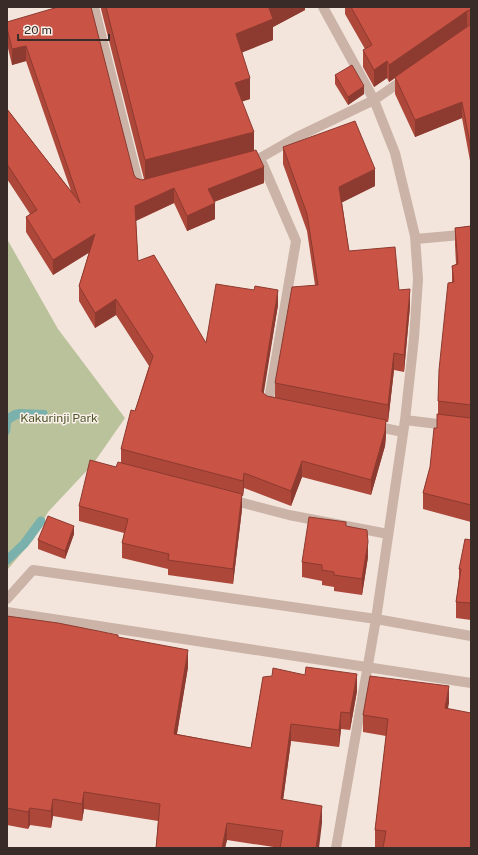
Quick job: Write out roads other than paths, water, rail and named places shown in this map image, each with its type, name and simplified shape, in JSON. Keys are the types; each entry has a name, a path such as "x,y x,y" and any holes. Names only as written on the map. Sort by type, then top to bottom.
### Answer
{"street":[{"path":"94,7 140,189 155,185"},
{"path":"323,7 374,100 395,152 416,239 418,279 414,338 405,420 376,620 336,848"},
{"path":"237,164 260,158 297,137 374,100 413,73"},
{"path":"260,158 296,241 268,405 283,408"},
{"path":"416,239 471,234"},
{"path":"405,420 471,428"},
{"path":"366,425 403,432"},
{"path":"220,496 289,515 388,534"},
{"path":"7,599 33,570 376,620 471,636"},
{"path":"7,612 471,683"}],"water":[{"path":"19,409 46,410 48,413 44,418 40,419 26,417 11,423 10,432 7,437 7,414"}],"waterway":[{"path":"7,560 24,544 41,521"}],"park label":[{"name":"Kakurinji Park","path":"59,418"}]}
